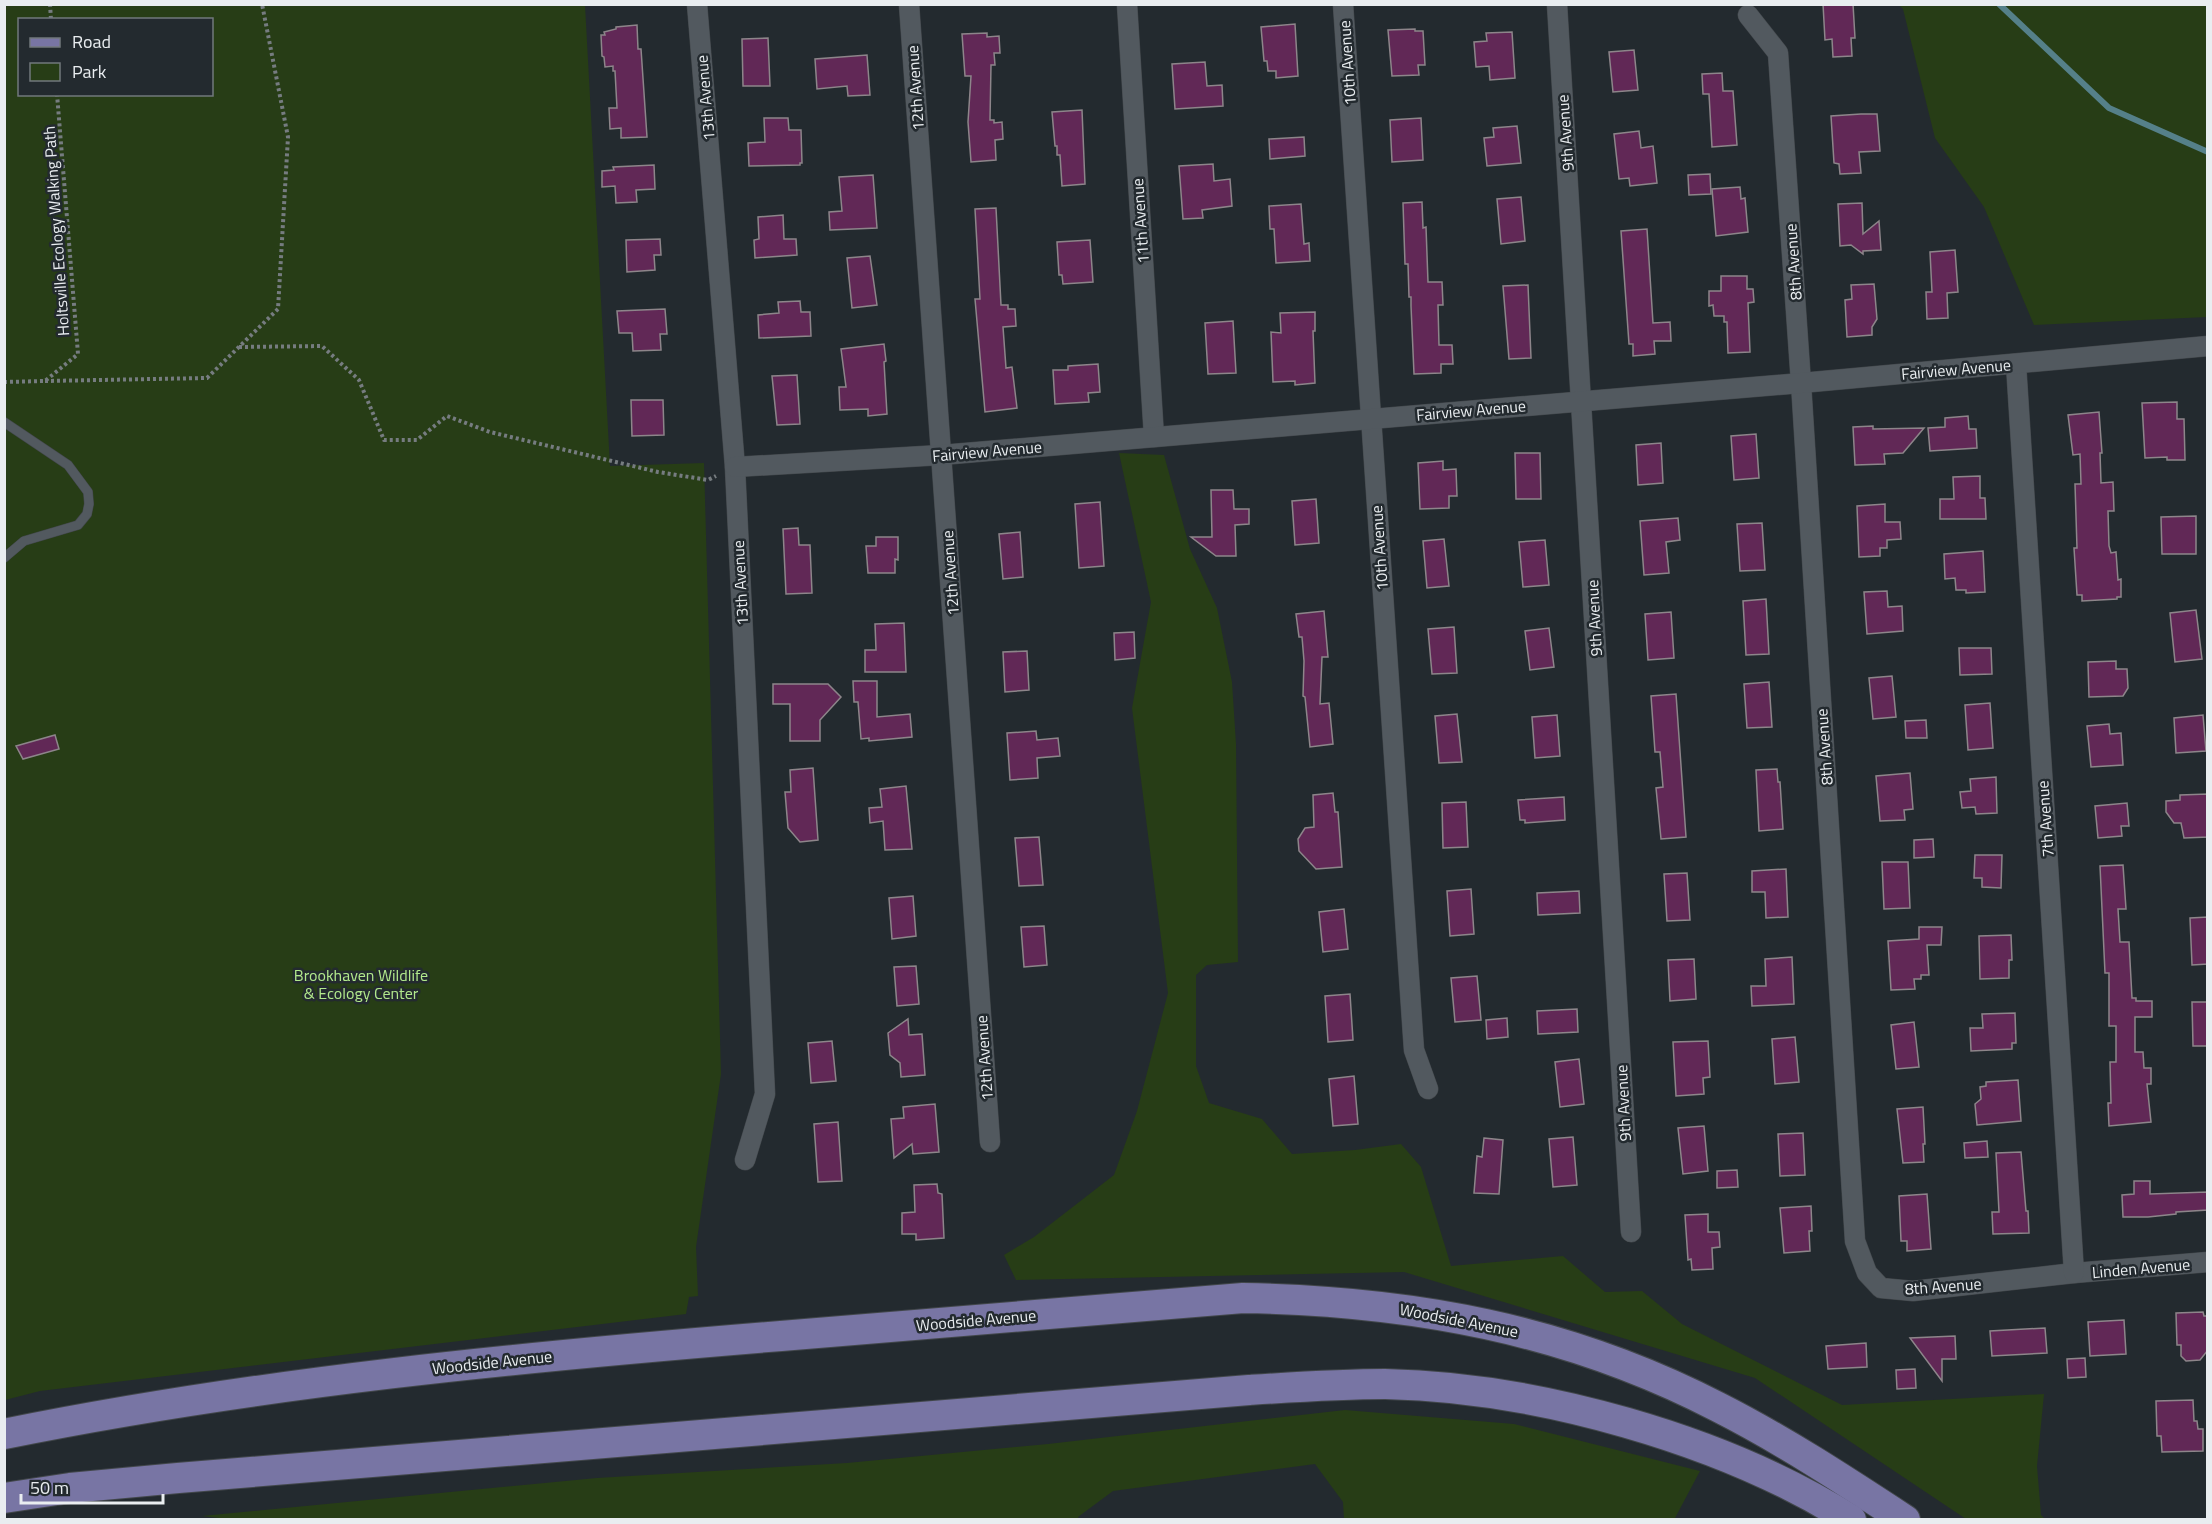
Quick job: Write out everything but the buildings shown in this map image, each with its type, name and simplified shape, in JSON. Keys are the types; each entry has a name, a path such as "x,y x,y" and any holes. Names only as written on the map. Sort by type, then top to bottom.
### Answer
{"main road":[{"name":"Woodside Avenue","path":"4,1434 283,1386 519,1359 1243,1298 1313,1299 1454,1316 1589,1352 1654,1377 1717,1406 1778,1439 1905,1520"},
{"path":"4,1498 70,1488 1249,1390 1319,1385 1387,1384 1455,1389 1524,1399 1591,1413 1656,1432 1718,1454 1785,1484 1851,1520"},
{"path":"4,1504 70,1488"}],"street":[{"name":"13th Avenue","path":"697,4 735,467 765,1094 745,1160"},
{"name":"12th Avenue","path":"909,4 990,1142"},
{"name":"11th Avenue","path":"1127,4 1154,437"},
{"name":"10th Avenue","path":"1343,4 1414,1050 1428,1089"},
{"name":"9th Avenue","path":"1557,4 1631,1232"},
{"name":"8th Avenue","path":"1748,15 1778,53 1855,1240 1867,1273 1881,1288 1913,1291 2074,1273"},
{"name":"Fairview Avenue","path":"735,467 941,455 1801,383 2208,346"},
{"name":"7th Avenue","path":"2016,364 2074,1273"},
{"name":"Linden Avenue","path":"2074,1273 2208,1262"}],"lane":[{"path":"4,422 68,465 88,492 89,504 87,514 78,525 24,541 4,558"}],"path":[{"path":"4,382 207,378 278,309 288,137 262,4"},
{"name":"Holtsville Ecology Walking Path","path":"45,381 78,354 57,96"},
{"path":"239,347 322,346 359,380 384,440 417,440 447,416 489,432 668,474 708,480 735,467"}],"green space":[{"name":"Brookhaven Wildlife & Ecology Center","path":"5,5 585,5 610,466 704,463 721,1074 696,1247 698,1296 689,1297 686,1314 40,1391 5,1400"},
{"path":"1899,5 2207,5 2207,317 2034,325 1984,207 1935,138 1903,9"},
{"path":"1119,453 1164,455 1190,549 1217,608 1232,682 1236,744 1238,962 1207,965 1196,975 1196,1066 1209,1103 1262,1119 1292,1154 1401,1144 1421,1167 1451,1266 1563,1256 1605,1292 1642,1291 1682,1324 1842,1405 2044,1394 2037,1466 2041,1515 2045,1519 1966,1519 1755,1378 1404,1272 1016,1280 1004,1255 1034,1237 1114,1175 1137,1111 1168,993 1132,708 1151,602"},
{"path":"1345,1410 1514,1424 1700,1471 1674,1520 1344,1519 1343,1502 1315,1464 1113,1491 1078,1517 1079,1520 236,1520 202,1516 597,1478 847,1463 1048,1444"}],"waterway":[{"path":"1999,4 2109,108 2208,152"}]}
